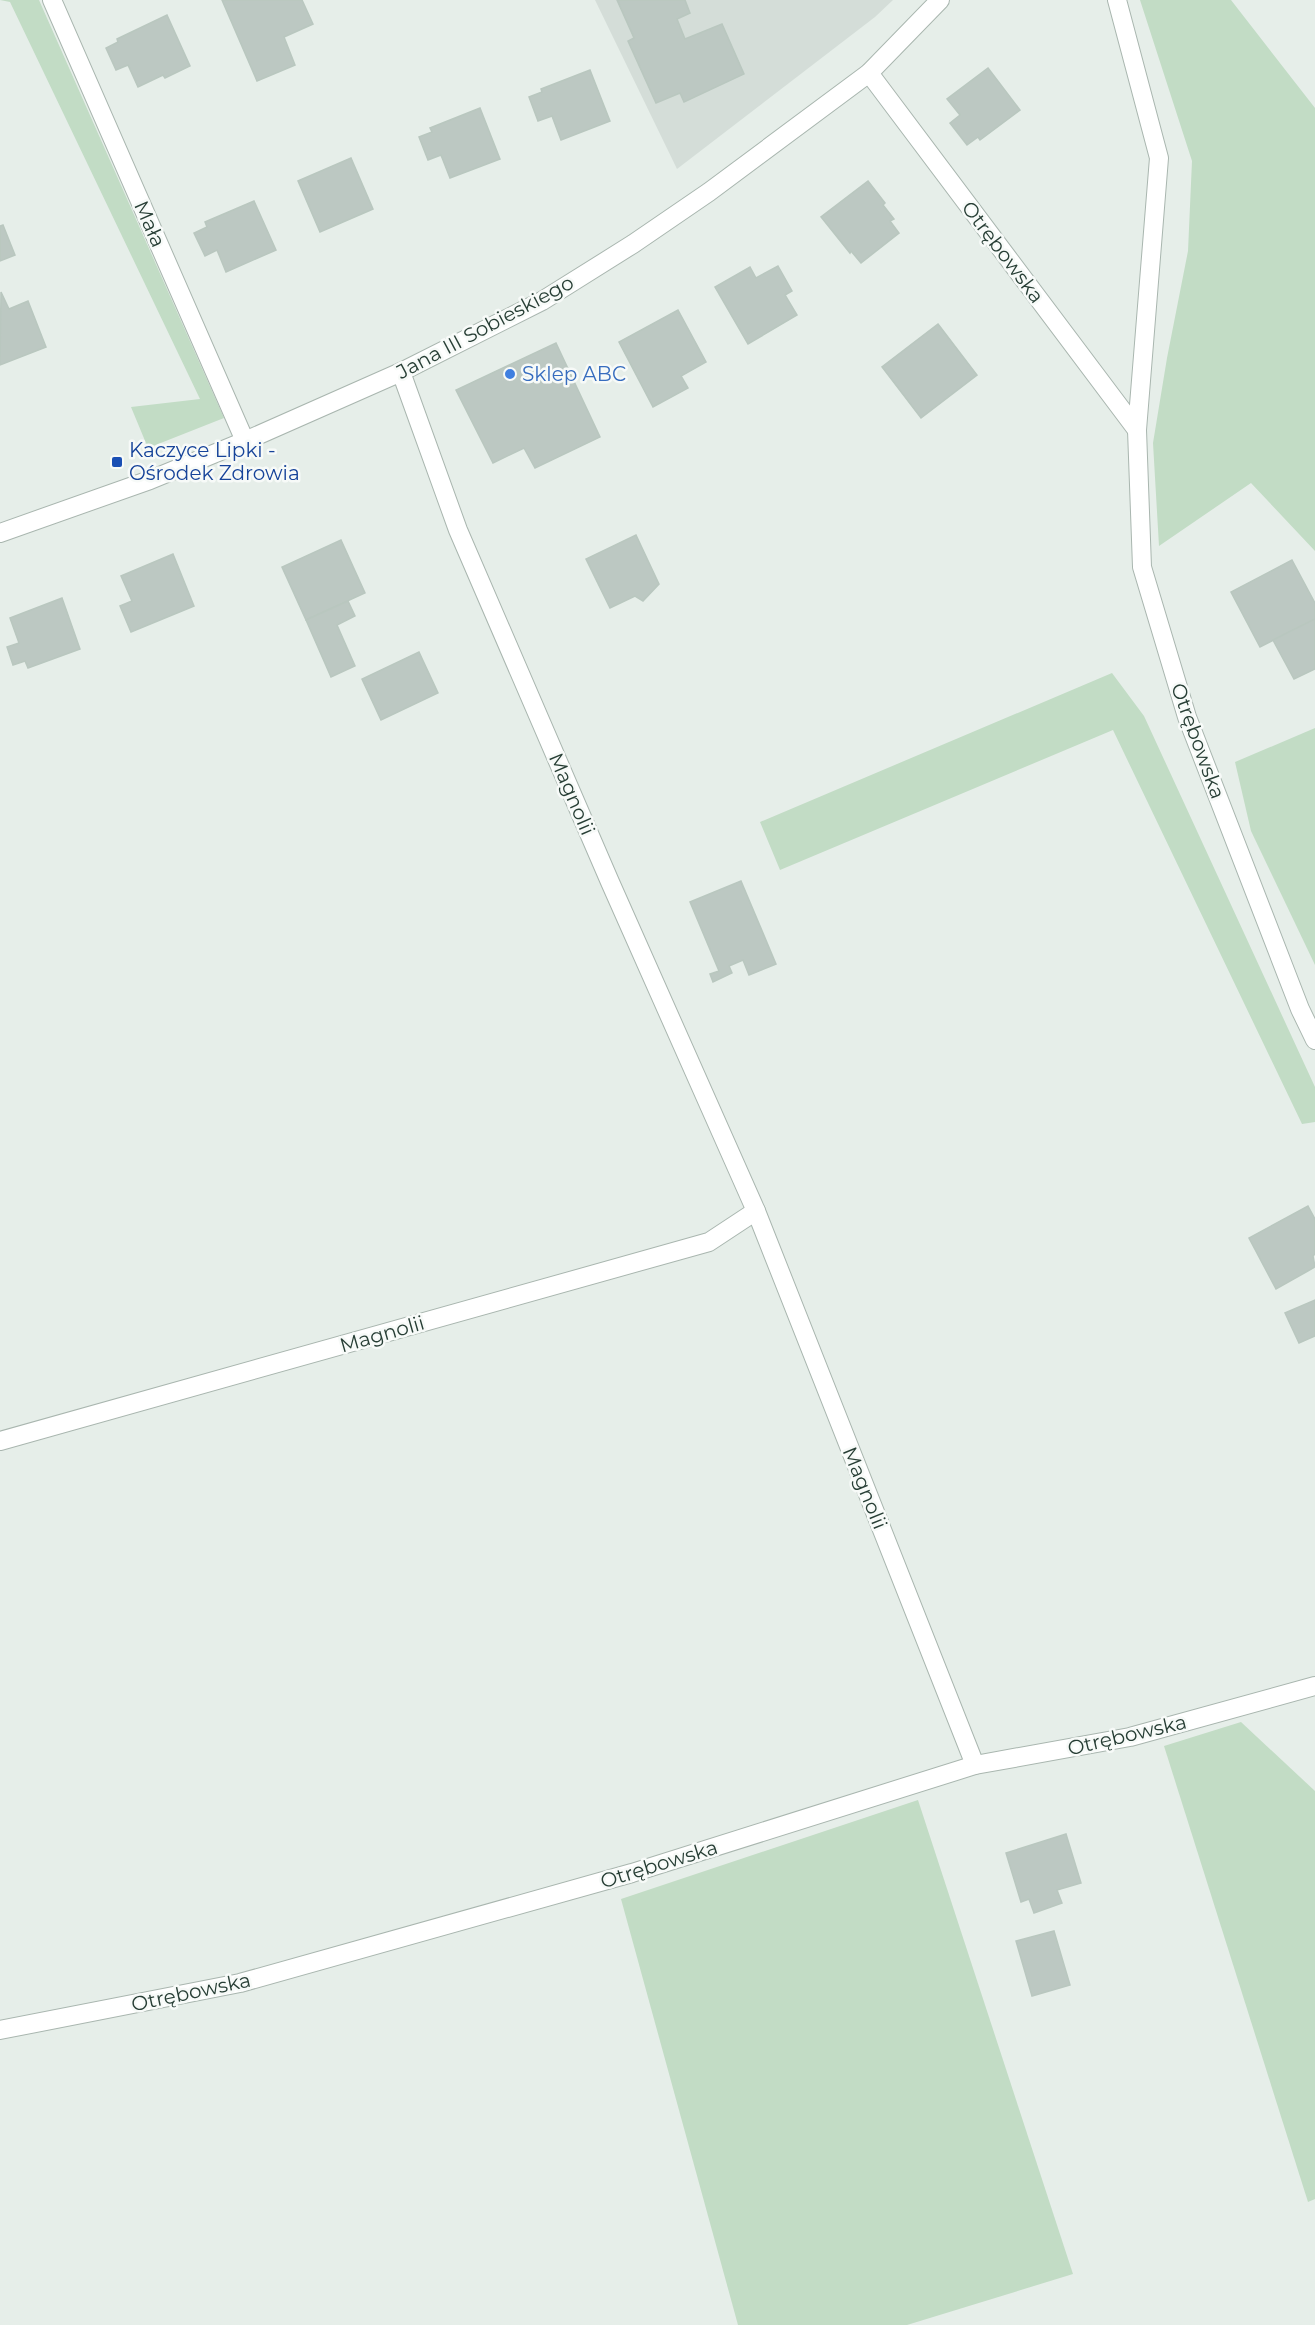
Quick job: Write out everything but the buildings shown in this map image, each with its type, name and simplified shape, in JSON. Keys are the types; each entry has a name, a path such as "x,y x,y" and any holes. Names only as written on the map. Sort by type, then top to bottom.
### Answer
{"street":[{"name":"Jana III Sobieskiego","path":"0,532 150,480 245,441 401,372 542,301 633,244 709,192 783,135 869,74 940,0"},
{"name":"Otrębowska","path":"1117,0 1159,158 1137,430 1142,567 1187,717 1300,1009 1315,1040"},
{"name":"Mała","path":"58,2 245,441"},
{"name":"Otrębowska","path":"869,74 1137,430"},
{"name":"Magnolii","path":"401,372 458,530 610,882 756,1211 975,1765"},
{"name":"Magnolii","path":"0,1441 709,1242 756,1211"},
{"name":"Otrębowska","path":"0,2030 240,1983 632,1873 975,1765 1130,1737 1315,1686"}],"shaded area":[{"path":"595,0 893,0 875,17 677,169"}],"green space":[{"path":"0,0 39,0 224,418 148,448 131,407 200,399 10,2"},
{"path":"1140,0 1231,0 1315,108 1315,551 1251,483 1159,546 1153,443 1188,251 1192,161"},
{"path":"1112,673 1144,716 1315,1087 1315,1122 1302,1124 1113,730 780,870 760,822"},
{"path":"1315,728 1315,965 1251,831 1235,762"},
{"path":"1241,1722 1315,1791 1315,2199 1308,2202 1164,1746"},
{"path":"918,1800 1073,2274 907,2325 738,2325 621,1899"}],"place":[{"name":"Sklep ABC","path":"510,374"},
{"name":"Kaczyce Lipki - Ośrodek Zdrowia","path":"117,462"}]}
